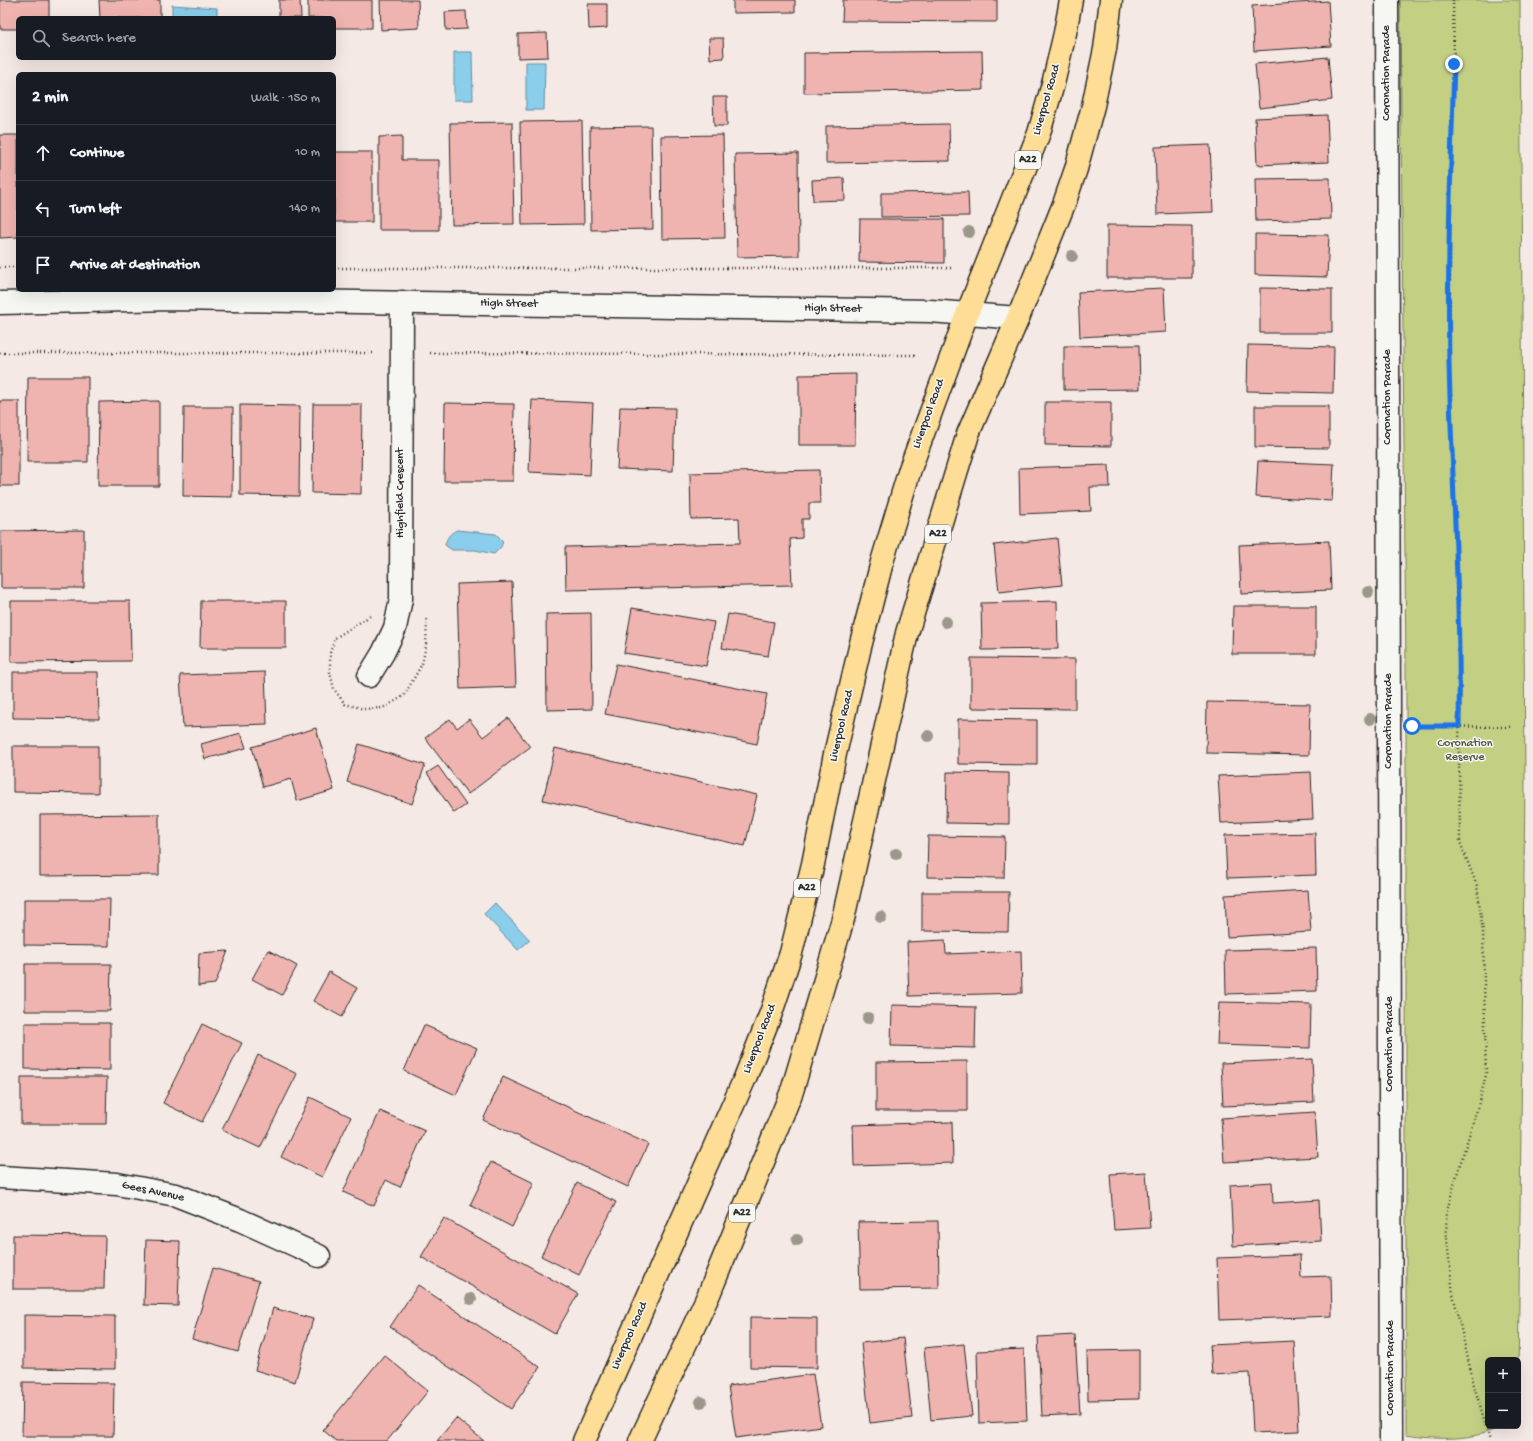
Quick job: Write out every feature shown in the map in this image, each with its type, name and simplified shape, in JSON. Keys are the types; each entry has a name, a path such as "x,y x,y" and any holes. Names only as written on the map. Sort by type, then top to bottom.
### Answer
{"highway":[{"name":"Liverpool Road","path":"584,1441 745,1078 771,1013 792,953 813,864 835,754 882,562 910,469 967,314 1039,133 1053,84 1071,0"},
{"name":"A22","path":"640,1441 709,1294 792,1092 843,919 907,633 968,434 1018,318 1064,204 1076,169 1093,106 1105,50 1111,0"}],"street":[{"name":"Coronation Parade","path":"1387,0 1391,1441"},
{"name":"High Street","path":"0,303 172,299 402,302 930,311 1018,318"},
{"name":"Highfield Crescent","path":"369,676 383,653 395,628 401,599 402,302"},
{"name":"Gees Avenue","path":"0,1177 117,1184 176,1195 240,1220 319,1256"}],"path":[{"path":"1453,0 1454,64 1450,191 1449,362 1460,686 1460,842 1477,886 1483,932 1486,1075 1478,1106 1454,1181 1446,1215 1447,1240 1453,1294 1474,1385 1490,1441"},
{"path":"0,267 16,267"},
{"path":"336,268 954,268"},
{"path":"1412,726 1510,726"}],"green space":[{"name":"Coronation Reserve","path":"1400,0 1520,0 1525,784 1518,1357 1485,1357 1485,1429 1497,1429 1467,1437 1455,1438 1431,1438 1406,1435 1406,669"}],"water":[{"path":"172,5 217,8 217,16 172,16"},
{"path":"454,52 472,52 473,100 454,100"},
{"path":"526,62 545,62 544,110 526,110"},
{"path":"457,530 496,534 503,541 501,547 494,554 475,550 452,550 445,545 452,532"},
{"path":"495,903 530,940 518,950 484,914"}],"building":[{"path":"0,0 49,0 49,16 16,16 16,29 0,29"},
{"path":"99,0 160,0 160,16 100,16"},
{"path":"279,0 300,0 301,16 279,16"},
{"path":"308,0 372,0 372,28 336,28 336,16 308,16"},
{"path":"380,0 418,0 419,28 381,30"},
{"path":"733,0 795,0 795,12 733,13"},
{"path":"843,0 997,0 997,22 842,21"},
{"path":"1328,1 1331,46 1254,51 1252,6"},
{"path":"588,4 607,4 607,28 589,29"},
{"path":"466,11 467,29 446,30 445,12"},
{"path":"547,33 548,57 518,58 518,34"},
{"path":"709,38 723,38 724,58 710,59"},
{"path":"982,51 983,90 804,93 804,53"},
{"path":"1328,57 1332,100 1259,108 1255,64"},
{"path":"713,97 727,97 727,126 714,126"},
{"path":"1327,115 1329,162 1257,165 1255,118"},
{"path":"582,121 584,224 522,225 520,122"},
{"path":"512,122 514,224 452,225 450,123"},
{"path":"949,124 950,161 826,163 826,126"},
{"path":"651,126 653,229 591,230 590,127"},
{"path":"0,135 16,135 16,237 0,238"},
{"path":"723,135 725,238 662,239 661,136"},
{"path":"402,136 402,160 439,160 439,230 379,230 379,137"},
{"path":"1210,145 1213,212 1157,214 1155,147"},
{"path":"336,152 372,152 372,222 336,222"},
{"path":"798,153 799,256 737,257 735,154"},
{"path":"844,178 845,200 813,201 812,180"},
{"path":"1330,178 1331,219 1256,221 1255,179"},
{"path":"968,192 969,216 881,217 881,193"},
{"path":"860,219 944,219 944,263 859,262"},
{"path":"1107,225 1192,226 1192,278 1107,278"},
{"path":"1255,234 1329,235 1327,277 1255,275"},
{"path":"1164,288 1166,332 1080,337 1078,292"},
{"path":"1260,288 1332,289 1332,333 1260,333"},
{"path":"1139,345 1140,389 1064,390 1064,346"},
{"path":"1248,345 1334,347 1333,393 1247,391"},
{"path":"856,374 855,445 799,445 799,375"},
{"path":"28,377 88,377 88,462 27,462"},
{"path":"532,400 593,403 590,475 529,472"},
{"path":"0,401 19,401 19,486 0,486"},
{"path":"159,401 159,486 98,486 99,402"},
{"path":"1045,402 1111,402 1111,446 1045,445"},
{"path":"445,403 514,404 513,481 444,481"},
{"path":"313,404 362,404 361,494 312,493"},
{"path":"240,405 300,406 299,496 240,495"},
{"path":"1255,406 1329,406 1329,448 1255,447"},
{"path":"184,407 233,407 232,497 183,496"},
{"path":"620,407 675,408 673,471 617,469"},
{"path":"1258,461 1334,464 1332,501 1256,497"},
{"path":"1109,465 1110,487 1090,487 1091,511 1020,514 1019,468"},
{"path":"819,470 820,503 809,503 809,519 802,519 802,538 790,539 792,585 566,590 565,547 740,543 739,518 691,519 690,473"},
{"path":"84,530 84,588 1,588 1,531"},
{"path":"1057,538 1062,585 999,592 994,545"},
{"path":"1329,541 1331,590 1241,594 1239,545"},
{"path":"512,582 516,687 460,689 457,584"},
{"path":"11,601 130,601 131,661 11,662"},
{"path":"201,601 286,601 286,648 200,648"},
{"path":"1057,601 1058,649 982,650 981,603"},
{"path":"1233,606 1316,606 1316,654 1232,654"},
{"path":"632,608 714,622 706,666 624,653"},
{"path":"591,613 592,709 547,710 546,614"},
{"path":"728,614 774,622 768,656 722,648"},
{"path":"971,658 1075,659 1075,709 971,708"},
{"path":"616,664 767,694 757,744 605,714"},
{"path":"13,672 98,672 99,719 13,718"},
{"path":"265,672 267,724 183,727 180,675"},
{"path":"1207,702 1310,704 1309,755 1206,753"},
{"path":"508,718 530,747 468,794 425,738 450,719 457,728 469,719 483,737"},
{"path":"958,719 1037,720 1037,765 958,764"},
{"path":"316,728 334,790 297,801 291,779 263,787 252,747"},
{"path":"241,733 246,748 205,759 201,744"},
{"path":"359,744 425,765 412,804 347,782"},
{"path":"13,746 98,746 98,793 13,792"},
{"path":"555,748 757,795 745,846 543,800"},
{"path":"438,766 466,805 454,813 427,773"},
{"path":"947,772 1009,773 1009,824 946,823"},
{"path":"1311,772 1313,819 1221,823 1218,776"},
{"path":"159,814 159,875 40,876 40,815"},
{"path":"1315,833 1316,875 1227,878 1225,835"},
{"path":"928,836 1005,837 1004,878 927,877"},
{"path":"1308,890 1311,932 1227,937 1225,895"},
{"path":"922,892 1009,892 1008,932 922,931"},
{"path":"24,899 110,899 109,946 24,945"},
{"path":"945,940 946,954 1021,951 1022,993 909,996 907,942"},
{"path":"1316,948 1317,991 1226,994 1225,950"},
{"path":"268,950 297,966 282,995 252,979"},
{"path":"228,951 215,984 198,986 199,953"},
{"path":"25,964 111,964 110,1011 25,1011"},
{"path":"329,972 357,988 342,1017 313,1001"},
{"path":"1219,1002 1311,1004 1310,1048 1217,1045"},
{"path":"892,1005 976,1007 975,1048 891,1046"},
{"path":"25,1023 110,1023 110,1070 25,1069"},
{"path":"202,1024 242,1043 202,1122 163,1103"},
{"path":"424,1025 477,1048 456,1095 404,1071"},
{"path":"258,1055 297,1074 260,1148 222,1130"},
{"path":"1312,1059 1314,1102 1223,1106 1221,1063"},
{"path":"967,1061 967,1111 876,1111 876,1062"},
{"path":"21,1077 107,1077 106,1124 21,1124"},
{"path":"503,1077 648,1144 628,1187 483,1120"},
{"path":"310,1097 351,1117 322,1177 281,1157"},
{"path":"380,1111 425,1131 400,1187 386,1180 374,1206 343,1192"},
{"path":"1315,1112 1318,1157 1224,1162 1221,1118"},
{"path":"952,1122 953,1163 854,1166 853,1125"},
{"path":"491,1162 534,1183 512,1227 470,1205"},
{"path":"1146,1172 1150,1228 1114,1230 1110,1174"},
{"path":"1272,1182 1273,1203 1319,1200 1321,1241 1233,1246 1230,1185"},
{"path":"577,1183 616,1202 579,1275 541,1256"},
{"path":"444,1218 578,1294 555,1334 421,1257"},
{"path":"938,1221 939,1288 860,1289 858,1222"},
{"path":"13,1235 105,1236 104,1289 13,1289"},
{"path":"146,1240 180,1241 178,1306 144,1305"},
{"path":"1300,1255 1301,1277 1331,1276 1332,1316 1219,1320 1217,1258"},
{"path":"213,1268 259,1281 238,1352 192,1339"},
{"path":"418,1285 540,1367 511,1409 390,1327"},
{"path":"273,1308 313,1319 295,1382 255,1370"},
{"path":"24,1315 115,1316 115,1369 24,1368"},
{"path":"750,1317 817,1318 817,1368 750,1367"},
{"path":"1075,1335 1080,1414 1042,1416 1038,1337"},
{"path":"903,1338 912,1418 870,1423 861,1343"},
{"path":"1294,1341 1299,1431 1253,1433 1250,1373 1212,1375 1210,1345"},
{"path":"964,1344 972,1416 931,1420 924,1348"},
{"path":"1024,1349 1027,1421 979,1423 977,1351"},
{"path":"1139,1350 1139,1399 1088,1400 1087,1351"},
{"path":"384,1355 428,1391 387,1441 336,1441 323,1430"},
{"path":"813,1374 821,1426 736,1438 728,1386"},
{"path":"23,1382 114,1383 113,1436 22,1436"},
{"path":"456,1418 484,1441 437,1441"}],"route":[{"path":"1412,726 1459,726 1460,686 1449,362 1450,191 1454,64"}]}
